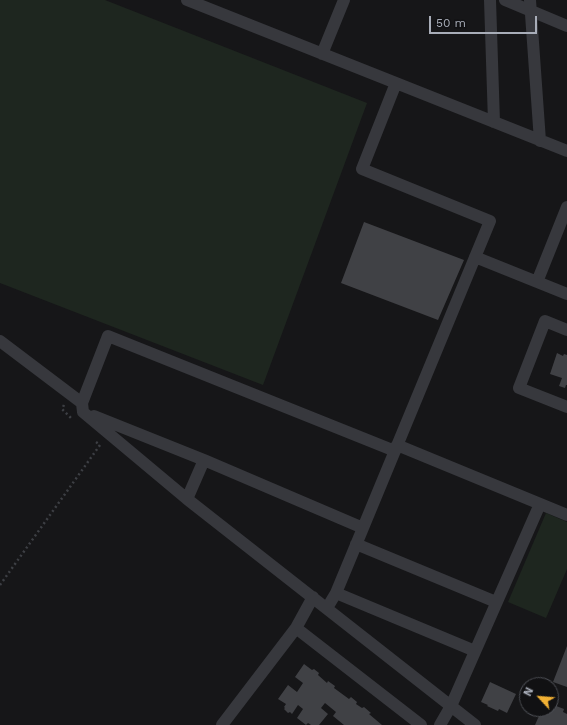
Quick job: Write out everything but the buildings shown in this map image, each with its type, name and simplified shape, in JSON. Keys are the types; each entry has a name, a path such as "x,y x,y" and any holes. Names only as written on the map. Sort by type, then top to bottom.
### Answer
{"street":[{"path":"187,0 567,151"},
{"path":"322,54 344,0"},
{"path":"490,0 494,122"},
{"path":"505,0 531,6 567,26"},
{"path":"531,6 540,140"},
{"path":"327,608 336,593 490,221 362,169 396,83"},
{"path":"536,282 567,207"},
{"path":"475,257 567,294"},
{"path":"567,330 545,321 519,388 567,407"},
{"path":"83,407 108,336 567,515"},
{"path":"0,341 72,394 83,407 187,498 476,725"},
{"path":"83,407 363,528"},
{"path":"187,498 204,460"},
{"path":"440,725 451,706 540,504"},
{"path":"356,544 496,602"},
{"path":"336,593 475,651"},
{"path":"222,725 296,628 313,597"},
{"path":"296,628 421,725"}],"path":[{"path":"72,394 62,409 72,420"},
{"path":"0,585 100,446 94,440"}],"shaded area":[{"path":"0,0 105,0 367,103 263,385 0,283"},
{"path":"546,513 567,522 567,569 546,618 508,602"}]}
